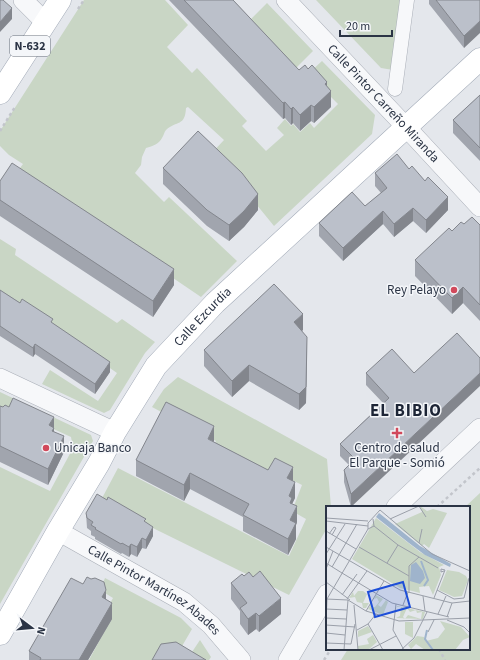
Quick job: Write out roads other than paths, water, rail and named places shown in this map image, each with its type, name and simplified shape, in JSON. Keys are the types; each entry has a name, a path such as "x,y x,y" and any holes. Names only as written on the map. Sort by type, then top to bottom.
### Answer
{"main road":[{"name":"N-632","path":"0,92 60,0"},
{"name":"Calle Ezcurdia","path":"0,634 58,531 99,463 115,432 156,366 210,308 480,59"}],"street":[{"path":"23,0 45,22"},
{"name":"Calle Pintor Carreño Miranda","path":"286,0 480,208"},
{"path":"395,89 407,0"},
{"path":"0,378 115,432"},
{"path":"397,506 480,428"},
{"name":"Calle Pintor Martínez Abades","path":"58,531 184,602 211,625 241,660"},
{"path":"288,660 326,596"}],"place":[{"name":"Rey Pelayo","path":"454,290"},
{"name":"Centro de salud El Parque - Somió","path":"397,433"},
{"name":"Unicaja Banco","path":"46,448"}],"district":[{"name":"EL BIBIO","path":"406,411"}]}
